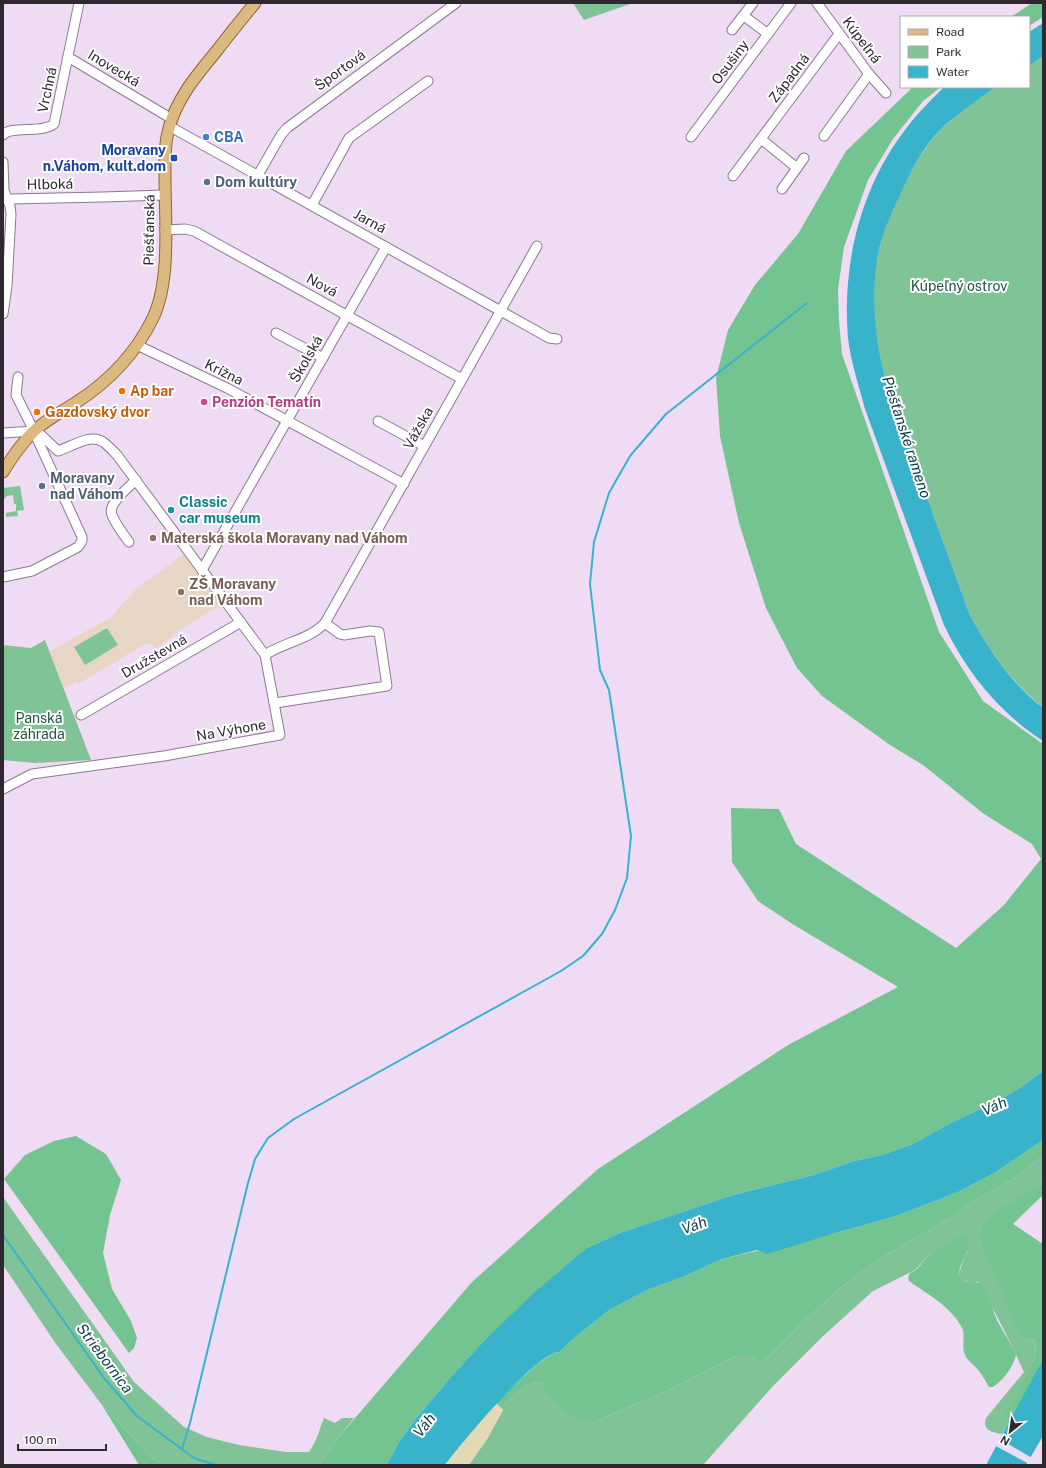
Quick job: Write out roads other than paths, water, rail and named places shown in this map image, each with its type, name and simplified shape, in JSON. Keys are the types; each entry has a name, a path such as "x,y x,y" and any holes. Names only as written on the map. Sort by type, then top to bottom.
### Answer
{"main road":[{"name":"Piešťanská","path":"3,472 34,431 108,379 137,345 153,319 161,294 165,230 166,144 171,122 180,101 192,81 254,3"}],"street":[{"name":"Inovecká","path":"80,3 68,57 171,122"},
{"name":"Športová","path":"258,175 281,135 287,128 456,3"},
{"name":"Osušiny","path":"732,30 753,3"},
{"name":"Osušiny","path":"691,138 791,3"},
{"name":"Kúpeľná","path":"817,3 869,74 886,93"},
{"path":"744,16 768,34"},
{"name":"Západná","path":"733,176 839,34"},
{"name":"Vrchná","path":"3,135 8,131 40,129 52,126 54,124 68,57"},
{"path":"824,136 869,74"},
{"path":"312,205 349,138 428,80"},
{"path":"835,105 842,111"},
{"name":"Jarná","path":"171,122 258,175 386,247 549,338 557,339"},
{"path":"761,139 797,168"},
{"path":"782,189 804,158"},
{"path":"3,162 4,190 11,214 7,286 3,314"},
{"name":"Hlboká","path":"7,200 11,198 165,195"},
{"name":"Nová","path":"165,230 194,231 462,379"},
{"name":"Vážska","path":"265,655 275,649 310,634 325,624 537,246"},
{"name":"Školská","path":"202,570 286,420 386,247"},
{"path":"276,333 323,358"},
{"name":"Krížna","path":"137,345 227,388 404,484"},
{"path":"3,577 32,571 78,547 82,542 82,537 16,395 18,377"},
{"path":"378,421 424,446"},
{"path":"3,433 34,431"},
{"name":"Na Výhone","path":"3,789 32,774 164,756 280,735 265,655 117,455 107,445 100,440 95,439 58,451 39,433 34,431"},
{"path":"129,542 111,514 112,508 120,496 136,480"},
{"name":"Družstevná","path":"81,715 241,622"},
{"path":"275,704 386,686 379,632 370,631 344,635 325,624"}],"water":[{"path":"1043,23 1043,56 1030,65 1030,31"},
{"path":"943,88 995,88 945,125 934,136 923,152 904,186 886,227 880,244 877,261 874,293 878,342 888,390 969,613 984,640 1001,665 1020,687 1043,708 1043,741 1012,718 986,690 963,659 944,625 865,409 849,347 847,312 848,285 851,258 864,206 887,157 902,134 927,104"},
{"name":"Váh","path":"1043,1071 1043,1140 996,1172 958,1192 896,1216 767,1254 757,1250 722,1259 685,1276 647,1290 609,1310 568,1343 560,1352 549,1355 535,1366 500,1400 445,1465 387,1465 399,1442 414,1421 482,1343 536,1291 587,1248 620,1233 733,1195 814,1175 854,1161 882,1155 913,1144 947,1125 1001,1099 1020,1088"},
{"path":"1043,1359 1043,1436 1026,1465 986,1465"}],"waterway":[{"path":"182,1449 190,1423 248,1183 255,1159 268,1138 294,1119 561,971 583,956 602,934 615,910 627,878 631,836 609,690 600,670 590,584 594,542 609,493 630,456 666,414 807,303"},
{"name":"Striebornica","path":"3,1235 104,1378 137,1416 194,1458 216,1465"}],"place":[{"name":"CBA","path":"206,137"},
{"name":"Moravany n.Váhom, kult.dom","path":"174,158"},
{"name":"Dom kultúry","path":"207,182"},
{"name":"Ap bar","path":"122,391"},
{"name":"Penzión Tematín","path":"204,402"},
{"name":"Gazdovský dvor","path":"37,412"},
{"name":"Moravany nad Váhom","path":"42,486"},
{"name":"Classic car museum","path":"171,510"},
{"name":"Materská škola Moravany nad Váhom","path":"153,538"},
{"name":"ZŠ Moravany nad Váhom","path":"181,592"}],"park label":[{"name":"Kúpeľný ostrov","path":"959,286"},
{"name":"Panská záhrada","path":"39,726"}],"water label":[{"name":"Piešťanské rameno","path":"907,437"}]}
